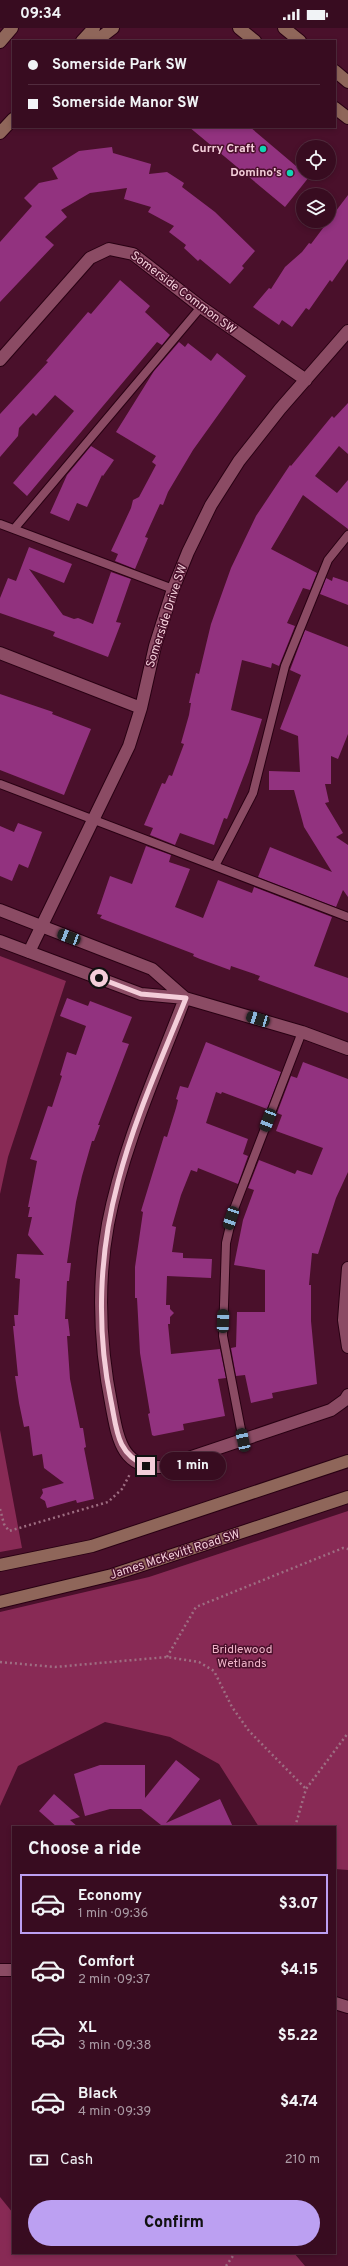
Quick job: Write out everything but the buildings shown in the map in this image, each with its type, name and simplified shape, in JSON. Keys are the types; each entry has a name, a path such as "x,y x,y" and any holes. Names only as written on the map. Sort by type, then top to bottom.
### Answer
{"main road":[{"path":"0,42 12,28"},
{"path":"83,40 94,28"},
{"path":"97,40 112,28"},
{"path":"239,28 253,40"},
{"path":"284,28 299,40"},
{"path":"336,72 348,82"},
{"path":"336,109 348,118"},
{"path":"0,133 12,120"},
{"path":"0,1565 92,1546 348,1461"},
{"name":"James McKevitt Road SW","path":"0,1602 112,1576 348,1497"}],"street":[{"name":"Somerside Common SW","path":"0,360 90,258 109,249 133,254 201,307 306,380"},
{"name":"Somerside Drive SW","path":"29,952 129,746 141,708 155,646 173,589 188,552 211,505 239,461 348,332"},
{"path":"0,654 141,708"},
{"path":"0,910 152,969 186,998"},
{"path":"0,941 141,994 186,998 302,1032 348,1049"},
{"path":"186,998 128,1147 108,1225 101,1300 105,1372 120,1442 129,1457 136,1462 146,1466 162,1467 331,1410 338,1406 348,1395"},
{"path":"348,1268 344,1320 348,1347"},
{"path":"0,1970 12,1970"},
{"path":"336,2003 348,2007"}],"lane":[{"path":"14,529 201,307"},
{"path":"0,524 173,589"},
{"path":"215,866 253,793 285,666 328,560 348,535"},
{"path":"0,784 348,917"},
{"path":"243,1440 223,1336 226,1244 234,1209 302,1032"}],"path":[{"path":"0,1509 4,1524 9,1531 108,1502 122,1489 136,1462"},
{"path":"167,1657 196,1607 343,1548 348,1549"},
{"path":"0,1662 56,1667 167,1657 199,1662 214,1671 232,1707 249,1731 306,1789"},
{"path":"295,1826 306,1789 348,1733"},
{"path":"226,2266 234,2254"}],"green space":[{"path":"0,956 66,981 8,1157 0,1194"},
{"path":"0,1430 22,1548 0,1552"},
{"name":"Bridlewood Wetlands","path":"348,1511 348,1870 336,1869 336,1826 258,1826 219,1764 170,1737 105,1722 18,1766 0,1806 0,1612 149,1577"},
{"path":"0,2197 12,2212 12,2254 295,2254 305,2266 0,2266"}],"place":[{"name":"Curry Craft","path":"263,149"},
{"name":"Domino's","path":"290,173"}],"route":[{"path":"99,978 141,994 186,998 128,1147 108,1225 103,1271 101,1300 105,1372 118,1437 122,1448 129,1457 146,1466"}]}
